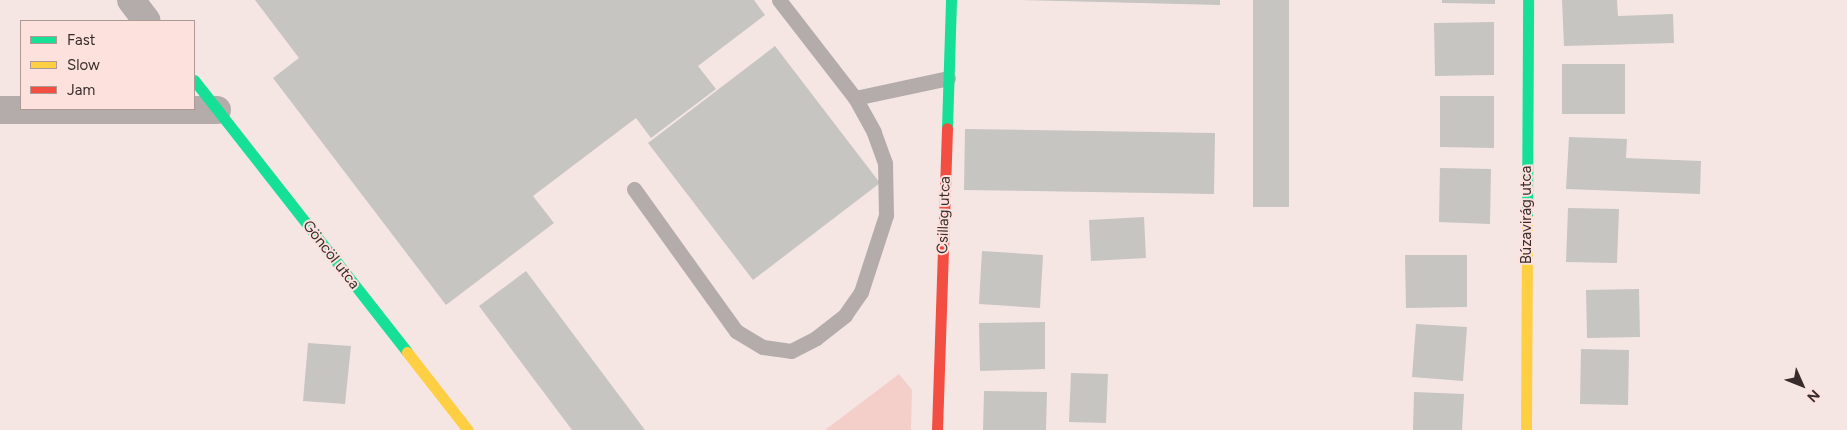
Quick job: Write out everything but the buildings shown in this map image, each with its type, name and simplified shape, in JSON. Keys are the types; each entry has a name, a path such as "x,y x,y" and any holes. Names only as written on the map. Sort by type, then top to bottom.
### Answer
{"street":[{"path":"131,0 147,20"},
{"name":"Csillag utca","path":"937,430 951,0"},
{"name":"Búzavirág utca","path":"1526,430 1528,0"},
{"name":"Göncöl utca","path":"195,81 468,430"},
{"path":"0,110 217,110"}],"lane":[{"path":"634,189 736,331 764,347 791,351 816,338 845,315 860,292 886,215 885,163 874,132 855,98 779,0"},
{"path":"855,98 948,78"}],"shaded area":[{"path":"899,374 912,390 911,430 825,430"}],"traffic: fast":[{"path":"947,128 951,0"},
{"path":"1527,218 1528,0"},
{"path":"195,81 407,352"}],"traffic: slow":[{"path":"1526,430 1527,218"},
{"path":"407,352 468,430"}],"traffic: jam":[{"path":"937,430 947,128"}]}
